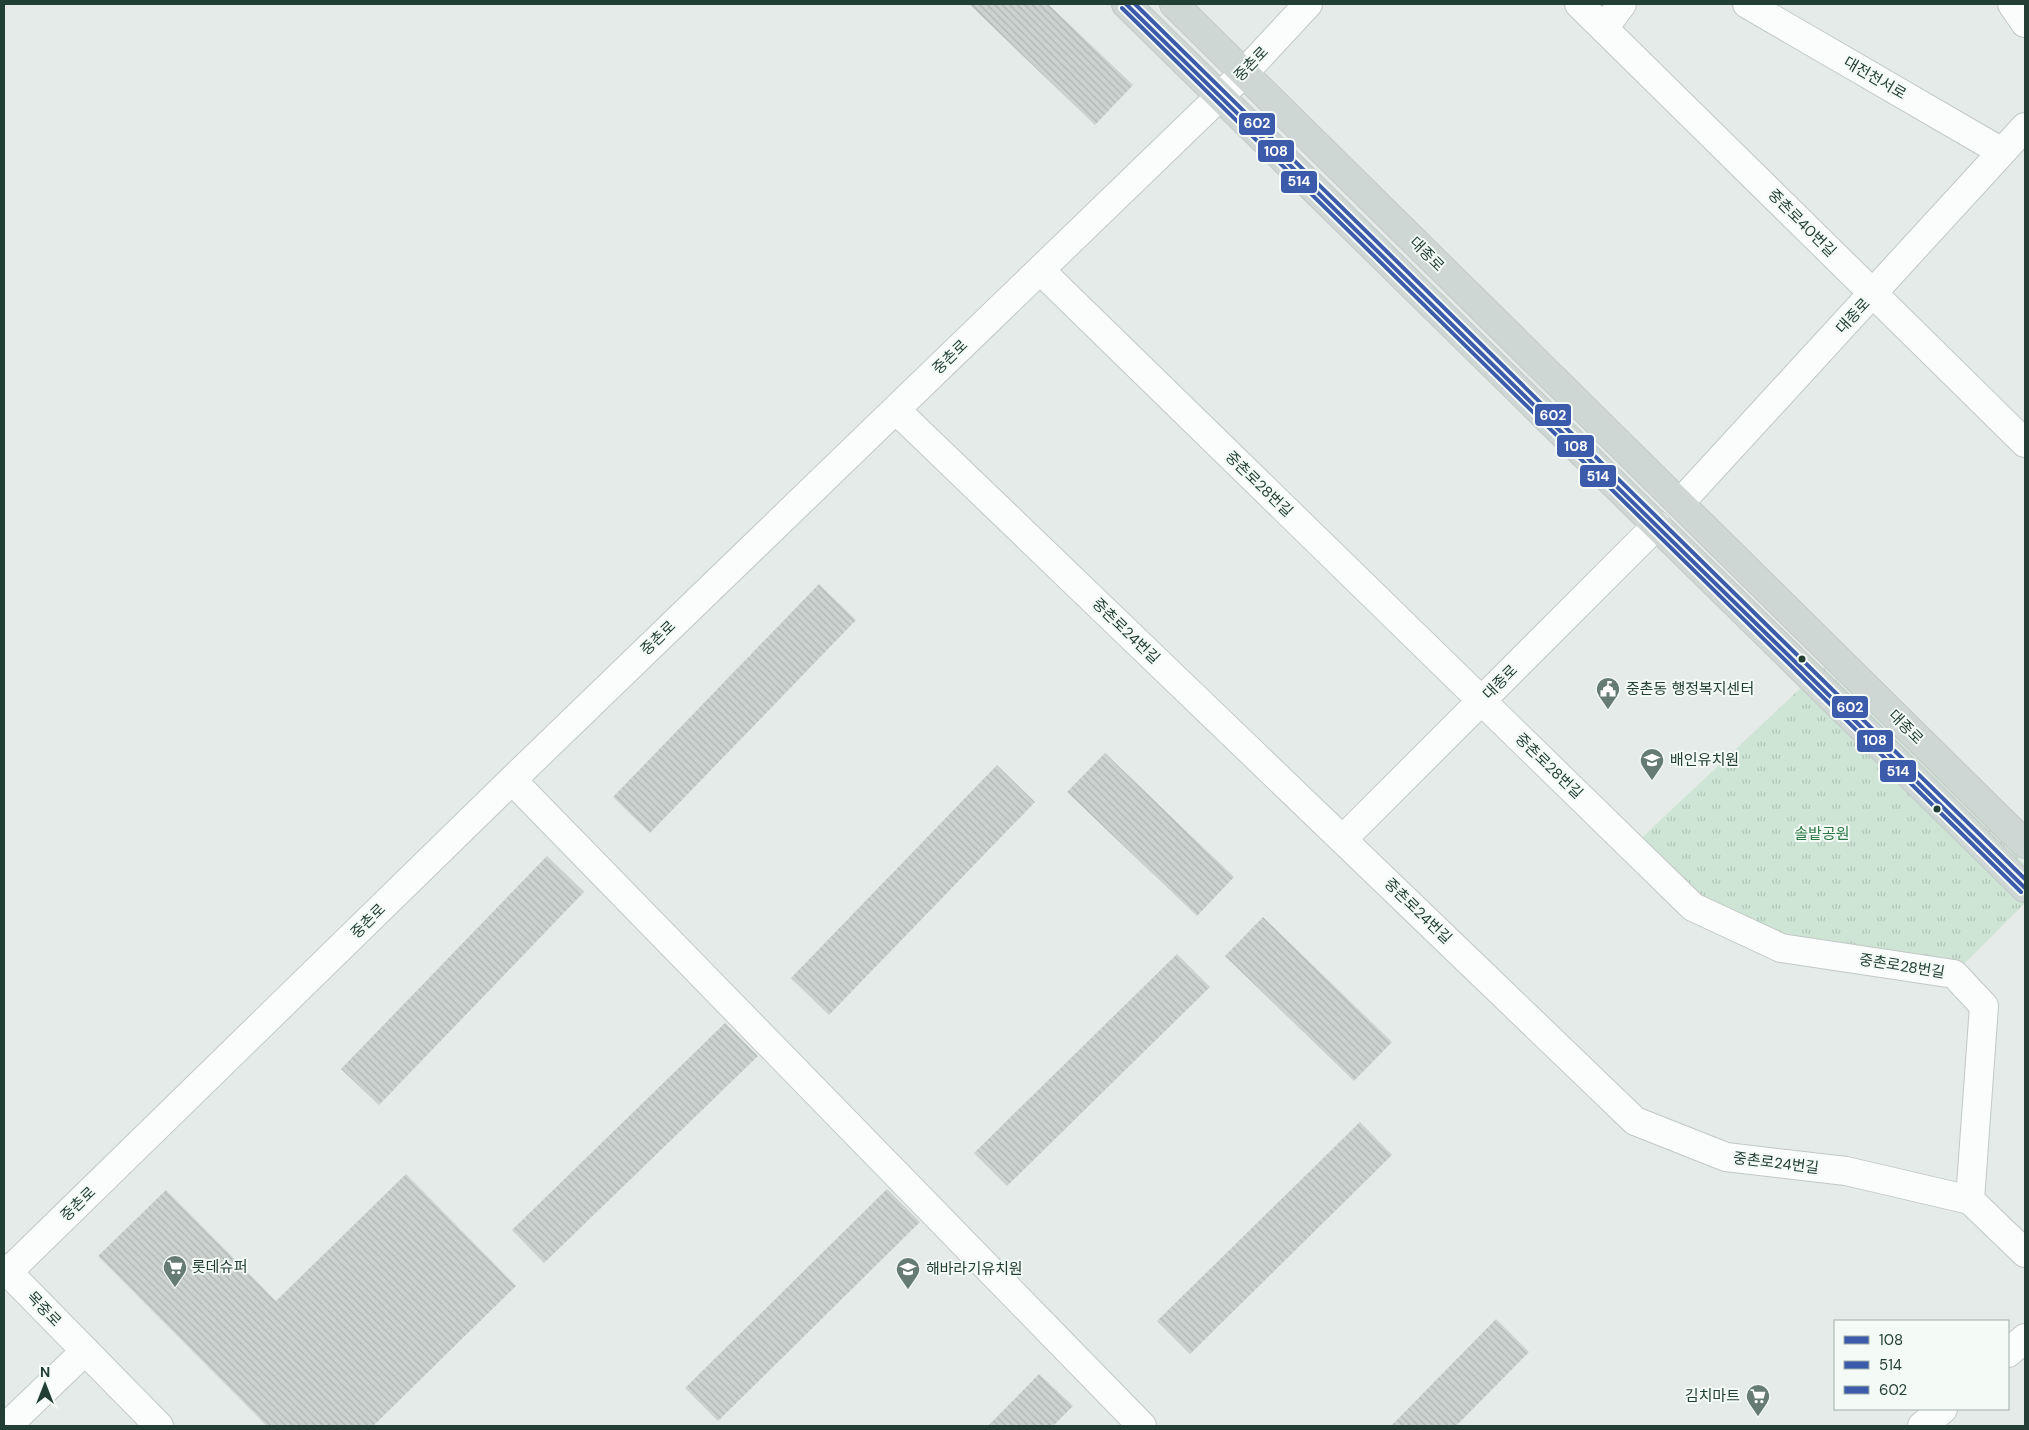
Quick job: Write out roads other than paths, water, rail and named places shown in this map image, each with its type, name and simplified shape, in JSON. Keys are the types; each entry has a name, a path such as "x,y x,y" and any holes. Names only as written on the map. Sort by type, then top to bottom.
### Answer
{"main road":[{"name":"대종로","path":"1126,4 2025,888"},
{"name":"대종로","path":"1174,4 2025,844"}],"street":[{"name":"중촌로","path":"6,1270 1244,73 1308,4"},
{"name":"중촌로40번길","path":"1579,4 2025,443"},
{"path":"1604,28 1622,4"},
{"name":"대전천서로","path":"1747,4 2002,152"},
{"path":"2012,4 2025,23"},
{"name":"대종로","path":"1680,503 2025,127"},
{"name":"중촌로28번길","path":"1040,270 1693,907 1781,948 1954,974 1984,1006 1970,1200"},
{"name":"중촌로24번길","path":"896,410 1635,1121 1726,1157 1846,1171 1970,1200"},
{"name":"대종로","path":"1343,839 1657,525"},
{"path":"512,780 1142,1426"},
{"path":"1970,1200 2025,1253"},
{"name":"목중로","path":"6,1270 159,1426"},
{"path":"2009,1352 2025,1338"},
{"path":"7,1426 85,1351"},
{"path":"1922,1426 1942,1410"}],"place":[{"name":"중촌동 행정복지센터","path":"1608,710"},
{"name":"배인유치원","path":"1652,781"},
{"name":"롯데슈퍼","path":"175,1288"},
{"name":"해바라기유치원","path":"908,1290"},
{"name":"김치마트","path":"1758,1417"}],"park label":[{"name":"솔밭공원","path":"1822,834"}]}
